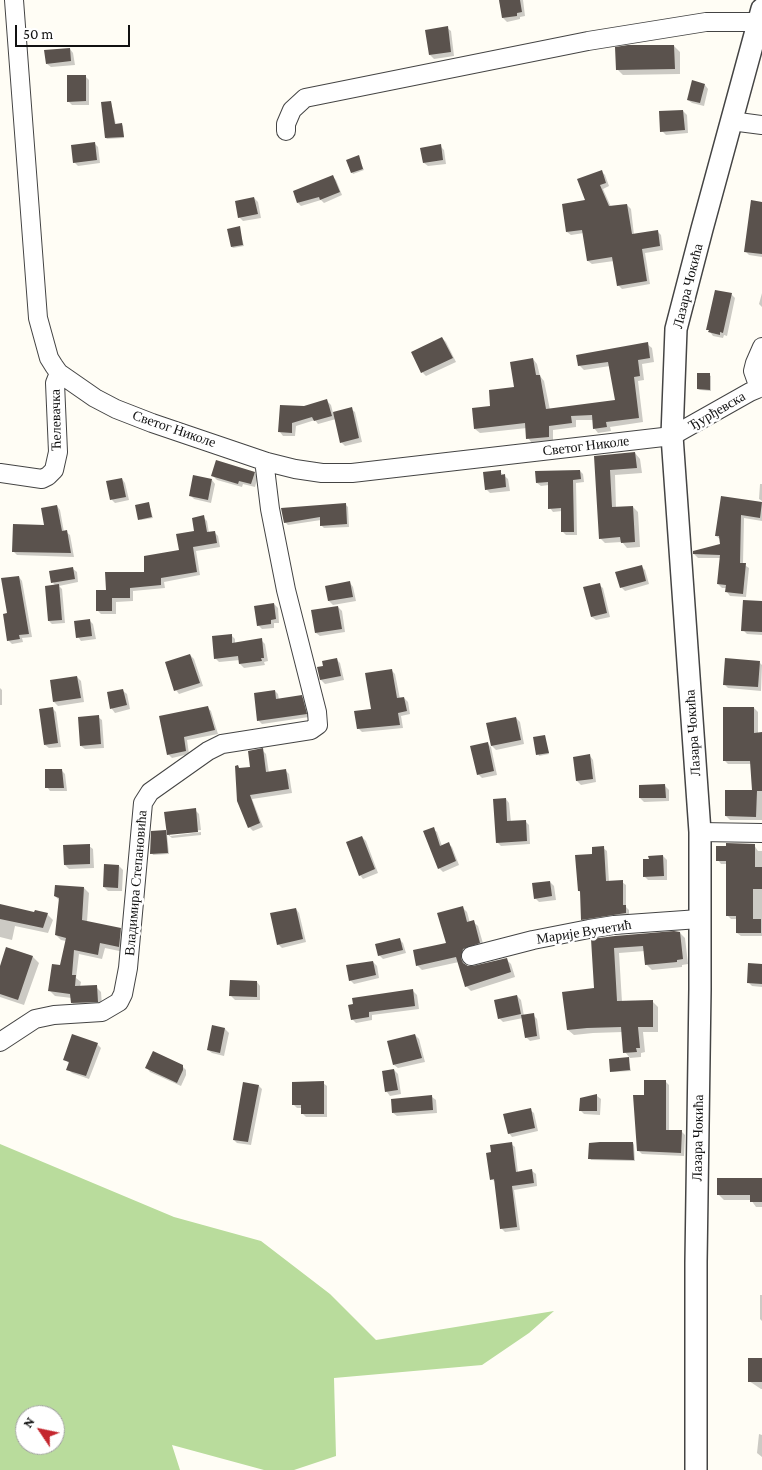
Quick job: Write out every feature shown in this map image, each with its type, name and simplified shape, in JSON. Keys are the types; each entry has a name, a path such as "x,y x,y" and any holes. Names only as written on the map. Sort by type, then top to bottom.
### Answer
{"street":[{"name":"Светог Николе","path":"14,0 38,318 49,358 59,373 95,398 116,409 267,462 322,472 352,474 672,436"},
{"name":"Лазара Чокића","path":"696,1470 700,832 672,436 676,329 760,15"},
{"path":"286,131 286,124 292,110 305,98 588,41 760,15"},
{"path":"731,121 762,125"},
{"path":"760,387 753,371 762,347"},
{"name":"Ћелевачка","path":"0,473 42,479 54,470 58,452 55,383 59,373"},
{"name":"Ђурђевска","path":"672,436 760,387"},
{"name":"Владимира Степановића","path":"0,1042 35,1020 54,1015 102,1012 119,1002 123,994 128,968 143,803 150,792 208,751 222,744 311,730 318,725 317,712 286,590 270,509 265,468 267,462"},
{"path":"700,832 762,833"},
{"name":"Марије Вучетић","path":"471,956 533,940 589,929 614,925 699,919"}],"green space":[{"path":"0,1144 174,1217 261,1241 330,1294 376,1340 554,1311 529,1333 482,1365 334,1378 336,1456 294,1470 264,1470 172,1445 180,1470 0,1470"}],"building":[{"path":"499,0 520,0 522,12 517,13 517,16 502,18"},
{"path":"448,26 451,52 429,55 425,30"},
{"path":"628,45 674,45 675,69 616,70 615,47"},
{"path":"70,48 71,61 46,64 44,50"},
{"path":"67,75 86,75 86,101 67,102"},
{"path":"692,80 705,84 700,103 687,100"},
{"path":"111,101 115,124 122,123 124,137 105,138 101,102"},
{"path":"683,110 685,130 660,132 659,111"},
{"path":"95,142 97,160 73,163 71,145"},
{"path":"441,144 443,160 423,163 420,148"},
{"path":"359,155 363,169 351,173 346,160"},
{"path":"602,170 606,183 600,185 609,206 627,204 632,234 658,230 660,246 642,249 647,281 617,286 612,257 587,261 582,230 566,232 562,204 585,200 577,179"},
{"path":"333,175 340,192 320,200 319,197 297,203 293,191"},
{"path":"254,197 258,214 238,218 235,201"},
{"path":"751,200 762,202 762,254 744,252"},
{"path":"240,226 243,245 231,247 227,229"},
{"path":"715,290 732,293 723,333 720,332 720,335 706,330"},
{"path":"442,337 453,358 421,373 411,352"},
{"path":"648,342 650,358 638,360 640,376 634,377 639,418 606,422 607,427 593,429 592,415 571,416 572,423 549,426 549,437 526,439 525,423 474,429 472,408 490,406 489,390 514,387 510,362 533,358 536,375 540,375 546,409 615,400 608,362 578,366 576,355"},
{"path":"697,373 710,373 710,390 697,389"},
{"path":"327,399 332,416 314,421 312,417 292,423 292,433 278,432 280,405 304,406"},
{"path":"352,407 359,438 340,443 333,412"},
{"path":"635,452 637,468 610,470 612,507 633,506 635,542 621,543 620,537 599,539 594,456"},
{"path":"216,460 255,472 251,484 239,481 238,484 211,476"},
{"path":"501,470 501,475 505,474 506,487 485,490 483,472"},
{"path":"580,470 581,479 573,480 574,532 561,532 561,508 548,509 548,482 536,483 535,471"},
{"path":"193,475 212,479 208,500 189,496"},
{"path":"122,478 126,497 110,500 106,481"},
{"path":"721,496 762,502 760,518 741,515 740,563 746,563 743,594 725,592 726,585 717,584 720,555 693,554 693,551 720,544 719,536 715,536"},
{"path":"149,502 152,517 138,520 135,505"},
{"path":"346,503 347,524 320,526 320,517 284,523 281,508"},
{"path":"57,505 62,531 67,530 71,553 12,552 13,524 44,525 41,508"},
{"path":"204,515 207,532 215,531 217,543 193,547 197,572 161,578 161,585 130,588 130,598 112,598 112,611 96,611 96,590 106,590 105,572 144,572 144,556 179,550 176,534 194,531 192,518"},
{"path":"642,565 646,581 620,588 615,572"},
{"path":"73,567 75,579 51,583 49,571"},
{"path":"19,576 29,634 19,635 20,639 7,641 3,614 7,613 1,578"},
{"path":"350,581 353,597 328,601 325,586"},
{"path":"600,583 607,613 591,617 583,587"},
{"path":"59,584 62,620 48,621 45,586"},
{"path":"743,600 762,601 762,632 741,631"},
{"path":"274,603 276,619 271,620 271,624 257,626 254,606"},
{"path":"338,606 342,629 315,633 311,610"},
{"path":"90,619 92,636 76,638 74,621"},
{"path":"232,634 232,643 262,638 264,658 261,658 262,661 239,664 238,656 214,659 212,636"},
{"path":"190,654 200,683 174,691 165,662"},
{"path":"337,658 341,676 320,680 317,667 323,666 322,661"},
{"path":"725,658 760,661 758,687 723,685"},
{"path":"392,669 397,698 404,697 407,711 398,713 400,725 357,729 354,711 371,709 365,673"},
{"path":"77,676 81,698 53,702 50,680"},
{"path":"123,689 127,705 110,709 107,692"},
{"path":"275,690 276,699 302,695 307,714 257,721 254,693"},
{"path":"208,706 215,730 184,737 186,751 167,755 159,716"},
{"path":"53,707 58,743 44,745 39,709"},
{"path":"723,707 754,707 754,733 762,732 762,791 757,791 756,817 725,816 725,790 752,790 750,761 723,761"},
{"path":"99,715 101,744 80,746 78,717"},
{"path":"516,717 521,740 491,746 486,723"},
{"path":"545,735 549,753 536,755 533,737"},
{"path":"488,742 494,771 477,775 470,746"},
{"path":"263,748 266,772 286,769 289,789 250,795 260,823 248,828 237,801 235,766 238,765 239,768 250,767 248,751"},
{"path":"590,754 593,779 576,781 573,757"},
{"path":"45,769 62,769 64,788 45,788"},
{"path":"665,784 666,798 639,798 639,785"},
{"path":"506,798 507,821 526,820 527,841 496,843 493,799"},
{"path":"196,808 198,832 167,835 164,812"},
{"path":"434,827 440,846 449,842 456,861 438,869 423,831"},
{"path":"166,830 168,853 150,854 151,831"},
{"path":"362,836 375,869 359,876 346,842"},
{"path":"726,843 755,844 755,867 762,867 762,889 753,889 753,919 761,919 761,933 736,933 736,916 726,916 726,861 716,861 716,846 726,846"},
{"path":"90,844 90,864 64,865 63,845"},
{"path":"604,846 606,881 623,880 623,905 626,905 626,913 581,920 580,891 578,891 575,855 592,854 592,847"},
{"path":"663,855 664,876 643,877 643,859 649,859 648,856"},
{"path":"104,864 119,865 118,888 103,887"},
{"path":"550,881 552,896 534,899 532,883"},
{"path":"55,885 84,887 82,920 121,928 119,947 100,943 98,955 74,950 72,975 76,975 75,986 97,985 98,1002 71,1003 70,994 48,991 52,964 60,965 66,938 55,935 59,898 54,896"},
{"path":"0,904 34,912 35,910 48,913 43,928 0,919"},
{"path":"463,906 467,922 474,920 480,943 463,949 461,958 463,963 473,966 507,958 511,972 465,987 456,957 416,966 413,950 446,943 437,913"},
{"path":"296,908 303,939 277,945 270,913"},
{"path":"680,932 683,959 677,960 677,962 645,965 643,946 614,948 617,1001 653,1000 653,1027 638,1027 640,1048 636,1048 637,1052 623,1053 621,1027 567,1030 562,992 594,988 591,939"},
{"path":"400,938 403,950 378,956 375,944"},
{"path":"6,947 33,956 18,1000 0,994 0,966"},
{"path":"373,961 376,975 349,981 346,965"},
{"path":"748,963 762,964 762,984 747,983"},
{"path":"230,980 257,981 257,997 229,996"},
{"path":"413,989 415,1006 369,1012 369,1017 351,1020 348,1005 353,1004 352,998"},
{"path":"517,995 521,1014 498,1019 494,1000"},
{"path":"534,1013 537,1036 525,1038 521,1015"},
{"path":"212,1025 225,1028 220,1053 207,1050"},
{"path":"72,1034 98,1043 86,1076 66,1070 69,1062 63,1060"},
{"path":"415,1034 422,1058 393,1065 387,1041"},
{"path":"153,1051 183,1065 183,1070 177,1083 145,1068"},
{"path":"629,1057 630,1070 610,1072 609,1059"},
{"path":"394,1069 398,1090 385,1092 382,1071"},
{"path":"644,1080 666,1080 666,1130 682,1130 681,1153 637,1151 633,1095 644,1095"},
{"path":"324,1081 324,1114 301,1114 301,1105 292,1105 292,1082"},
{"path":"243,1082 259,1085 248,1142 233,1140"},
{"path":"597,1094 597,1111 579,1111 580,1098"},
{"path":"432,1095 433,1110 392,1113 391,1099"},
{"path":"531,1108 535,1128 508,1134 503,1114"},
{"path":"512,1142 516,1172 532,1169 534,1183 512,1186 517,1227 500,1229 494,1179 490,1180 486,1153 491,1152 490,1145"},
{"path":"633,1142 634,1160 588,1159 589,1143"},
{"path":"717,1178 762,1178 762,1202 750,1202 750,1195 717,1195"},
{"path":"748,1358 762,1358 762,1382 748,1382"}]}
